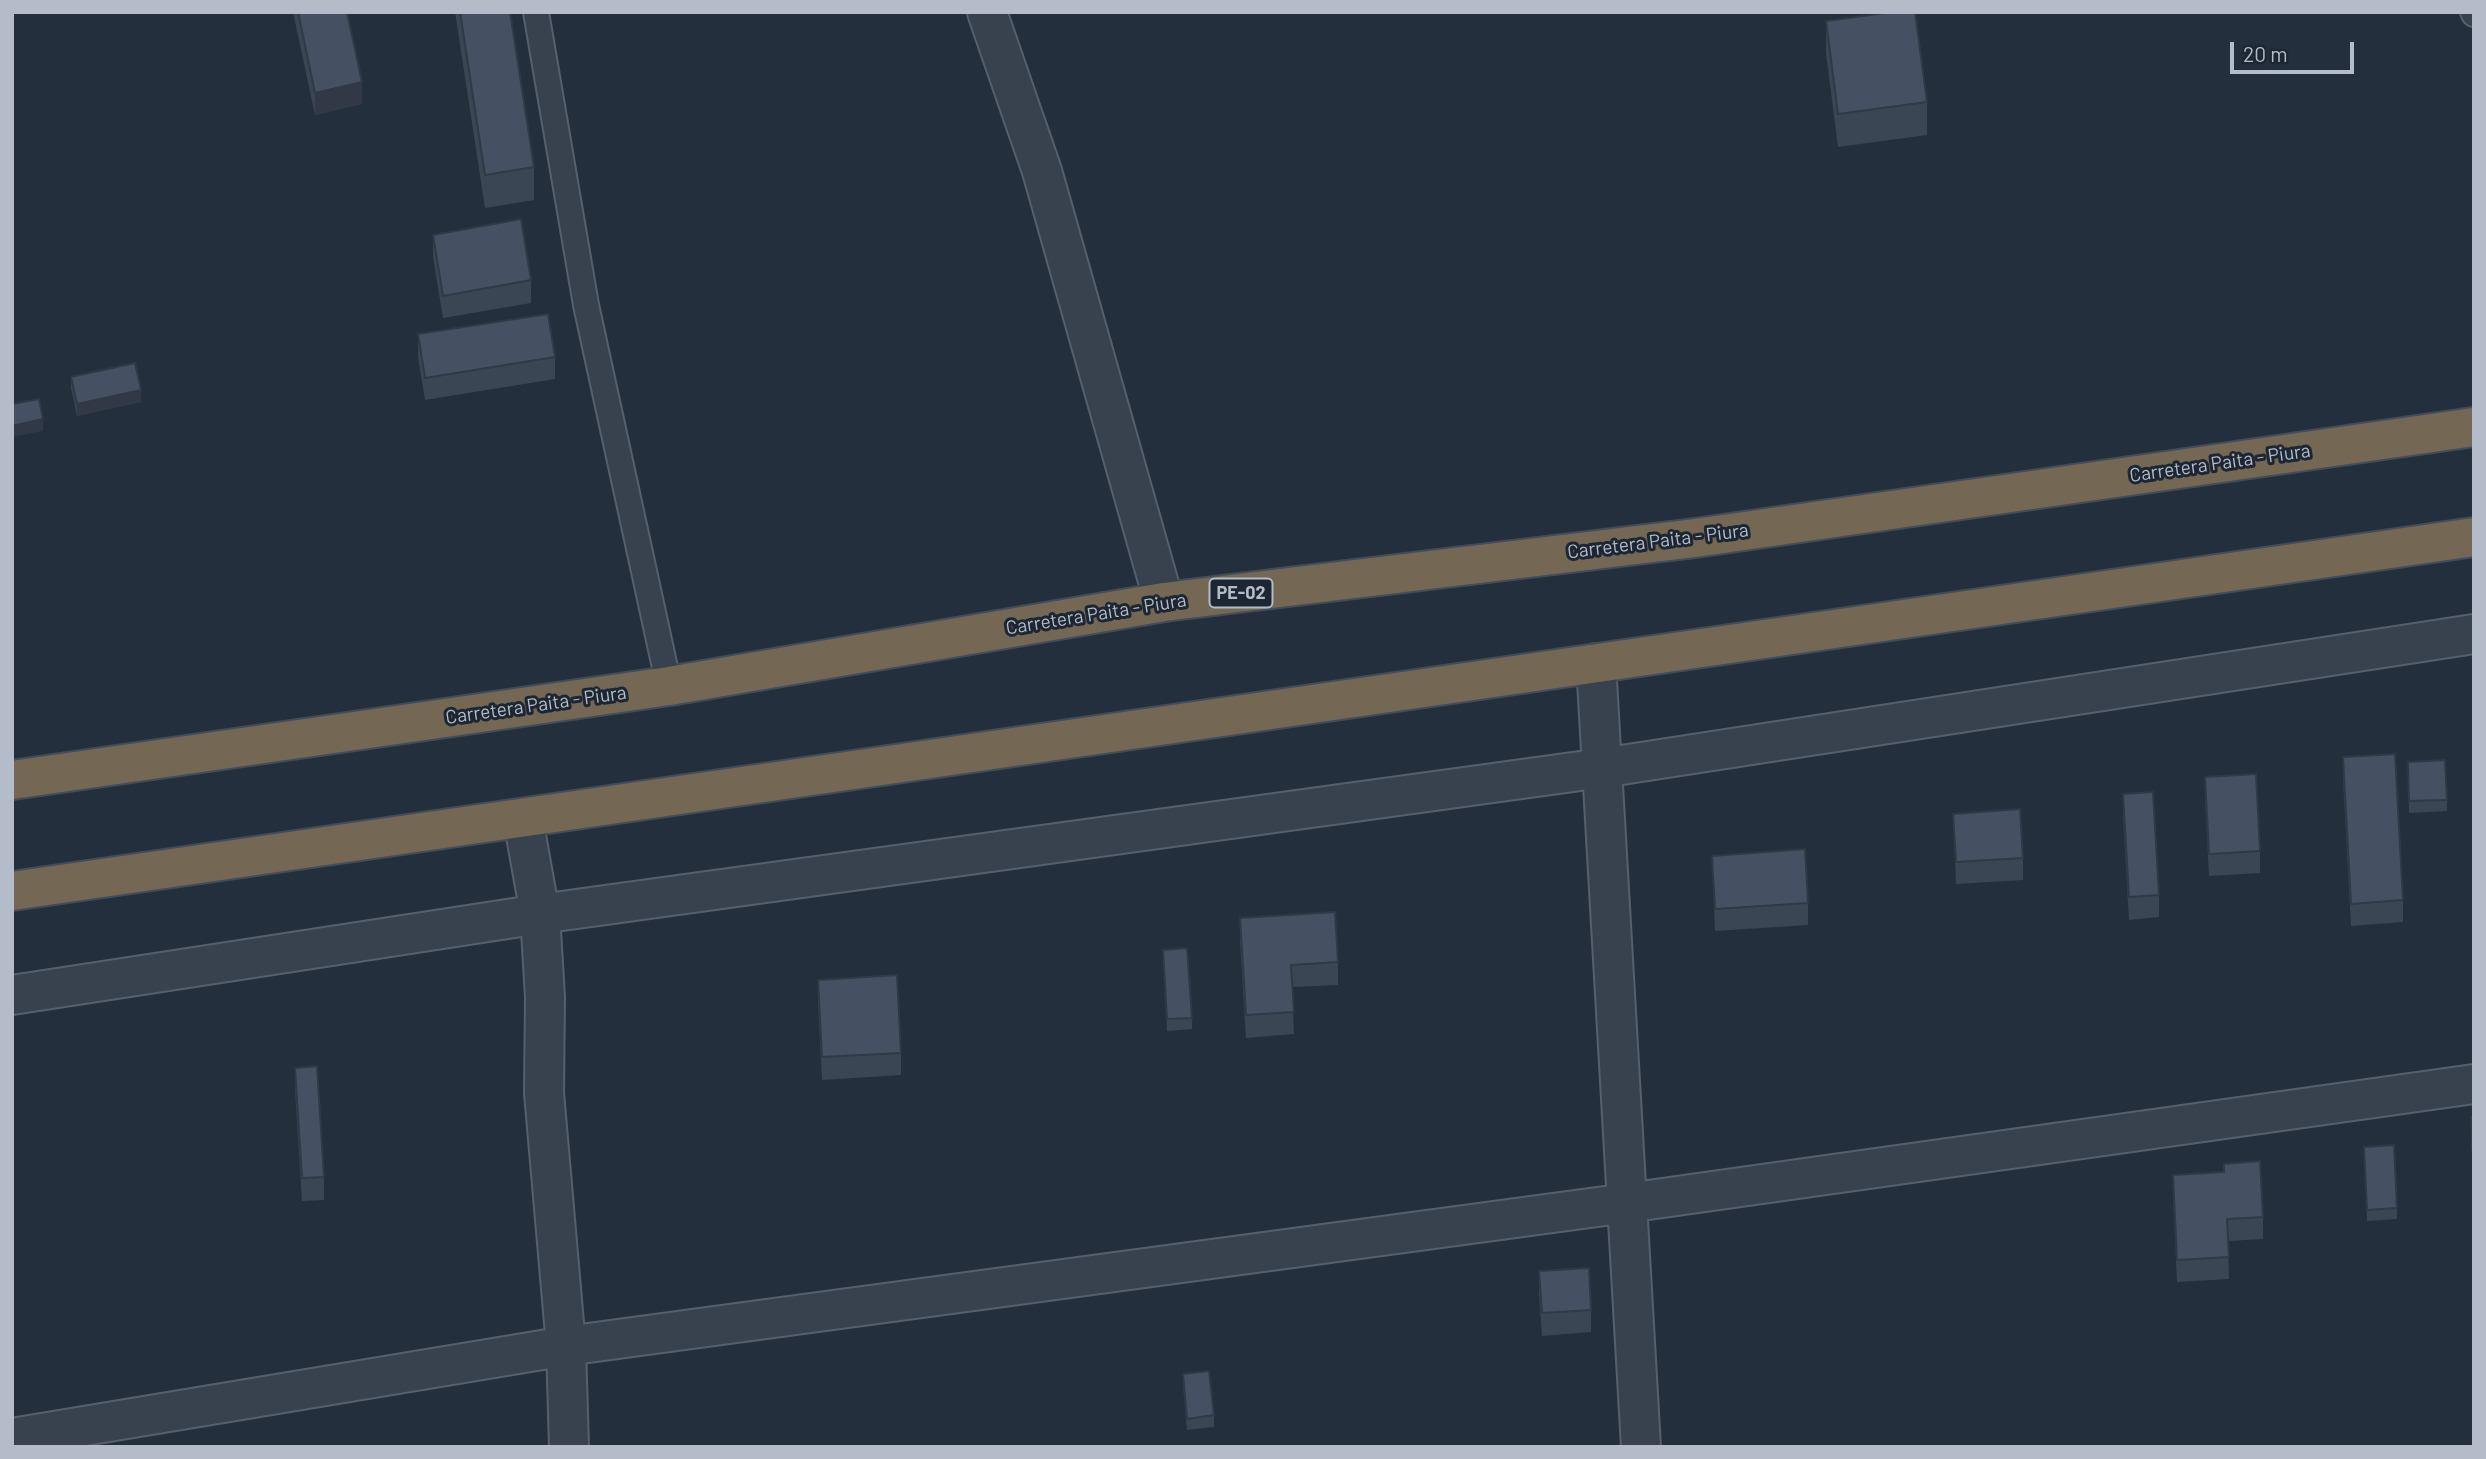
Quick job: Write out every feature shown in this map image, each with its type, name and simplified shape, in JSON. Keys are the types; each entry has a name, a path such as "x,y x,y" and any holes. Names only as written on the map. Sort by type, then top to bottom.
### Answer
{"highway":[{"name":"Carretera Paita - Piura","path":"12,780 669,686 1164,602 1695,538 2474,427"},
{"path":"12,891 2474,537"}],"street":[{"path":"987,12 1042,171 1164,602"},
{"path":"12,995 540,914 1602,768 2474,634"},
{"path":"1595,663 1641,1447"},
{"path":"523,819 540,914 545,997 544,1093 566,1346 569,1447"},
{"path":"12,1438 566,1346 1627,1203 2474,1084"}],"lane":[{"path":"536,12 586,305 669,686"}],"building":[{"path":"298,12 347,12 362,82 315,93"},
{"path":"460,12 510,12 534,167 485,175"},
{"path":"1892,12 1915,12 1927,102 1838,114 1826,21"},
{"path":"521,219 531,280 443,296 433,235"},
{"path":"548,314 555,357 425,378 418,334"},
{"path":"135,363 141,390 77,404 71,377"},
{"path":"39,399 43,419 12,426 12,404"},
{"path":"2395,754 2403,900 2351,904 2343,757"},
{"path":"2445,760 2447,800 2409,801 2408,762"},
{"path":"2256,774 2260,851 2209,854 2205,777"},
{"path":"2153,792 2159,895 2129,897 2123,794"},
{"path":"2020,809 2023,858 1956,862 1953,814"},
{"path":"1805,849 1808,903 1715,909 1712,856"},
{"path":"1335,912 1338,962 1291,965 1294,1012 1246,1015 1240,918"},
{"path":"1187,948 1192,1018 1167,1019 1163,950"},
{"path":"897,975 901,1053 822,1057 818,980"},
{"path":"317,1066 324,1177 302,1178 295,1068"},
{"path":"2471,1117 2474,1117 2474,1168"},
{"path":"2394,1145 2397,1208 2367,1210 2364,1147"},
{"path":"2260,1161 2263,1217 2227,1219 2229,1257 2177,1260 2173,1175 2224,1172 2224,1164"},
{"path":"1589,1268 1591,1310 1542,1313 1539,1271"},
{"path":"1209,1371 1214,1415 1187,1419 1183,1374"}]}
